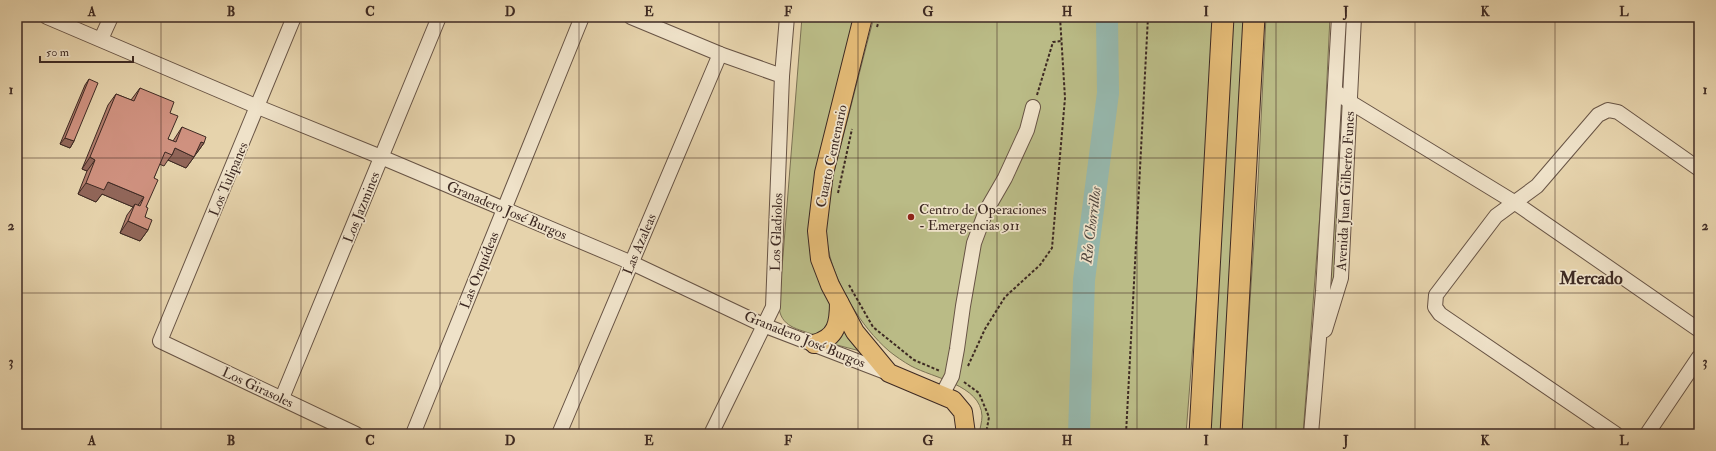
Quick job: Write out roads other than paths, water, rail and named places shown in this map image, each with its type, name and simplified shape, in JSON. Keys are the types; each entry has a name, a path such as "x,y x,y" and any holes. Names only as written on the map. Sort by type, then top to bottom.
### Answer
{"highway":[{"path":"1200,434 1223,17"},
{"path":"1231,434 1254,17"},
{"path":"1192,434 1202,392"}],"main road":[{"name":"Cuarto Centenario","path":"863,17 824,172 819,206 818,231 820,259 830,285 855,332 889,373"},
{"path":"814,344 828,338 834,331 838,322 839,302"},
{"name":"Granadero José Burgos","path":"889,373 953,400 963,412 966,434"}],"street":[{"name":"Granadero José Burgos","path":"47,17 258,107 632,262 763,324 889,373"},
{"path":"101,40 111,17"},
{"name":"Los Tulipanes","path":"160,341 294,17"},
{"name":"Los Jazmines","path":"282,398 439,17"},
{"name":"Las Orquídeas","path":"413,434 582,17"},
{"path":"631,17 720,54 782,76"},
{"name":"Los Gladiolos","path":"711,434 763,324 773,308 782,76 787,17"},
{"name":"Avenida Juan Gilberto Funes","path":"1311,434 1323,291 1339,17"},
{"name":"Avenida Juan Gilberto Funes","path":"1316,361 1341,278 1354,17"},
{"name":"Las Azaleas","path":"559,434 720,54"},
{"path":"1335,91 1350,102 1514,202 1699,330"},
{"path":"942,395 957,378 974,243 986,211 1005,178 1027,130 1033,108"},
{"path":"1616,434 1440,314 1436,307 1436,295 1496,216 1537,186 1598,115 1608,110 1618,112 1699,169"},
{"name":"Los Girasoles","path":"160,341 356,434"},
{"path":"1647,434 1699,357"}],"waterway":[{"name":"Río Chorrillos","path":"1079,434 1084,280 1108,93 1107,17"}],"place":[{"name":"Centro de Operaciones - Emergencias 911","path":"911,217"}],"district":[{"name":"Mercado","path":"1591,278"}]}
